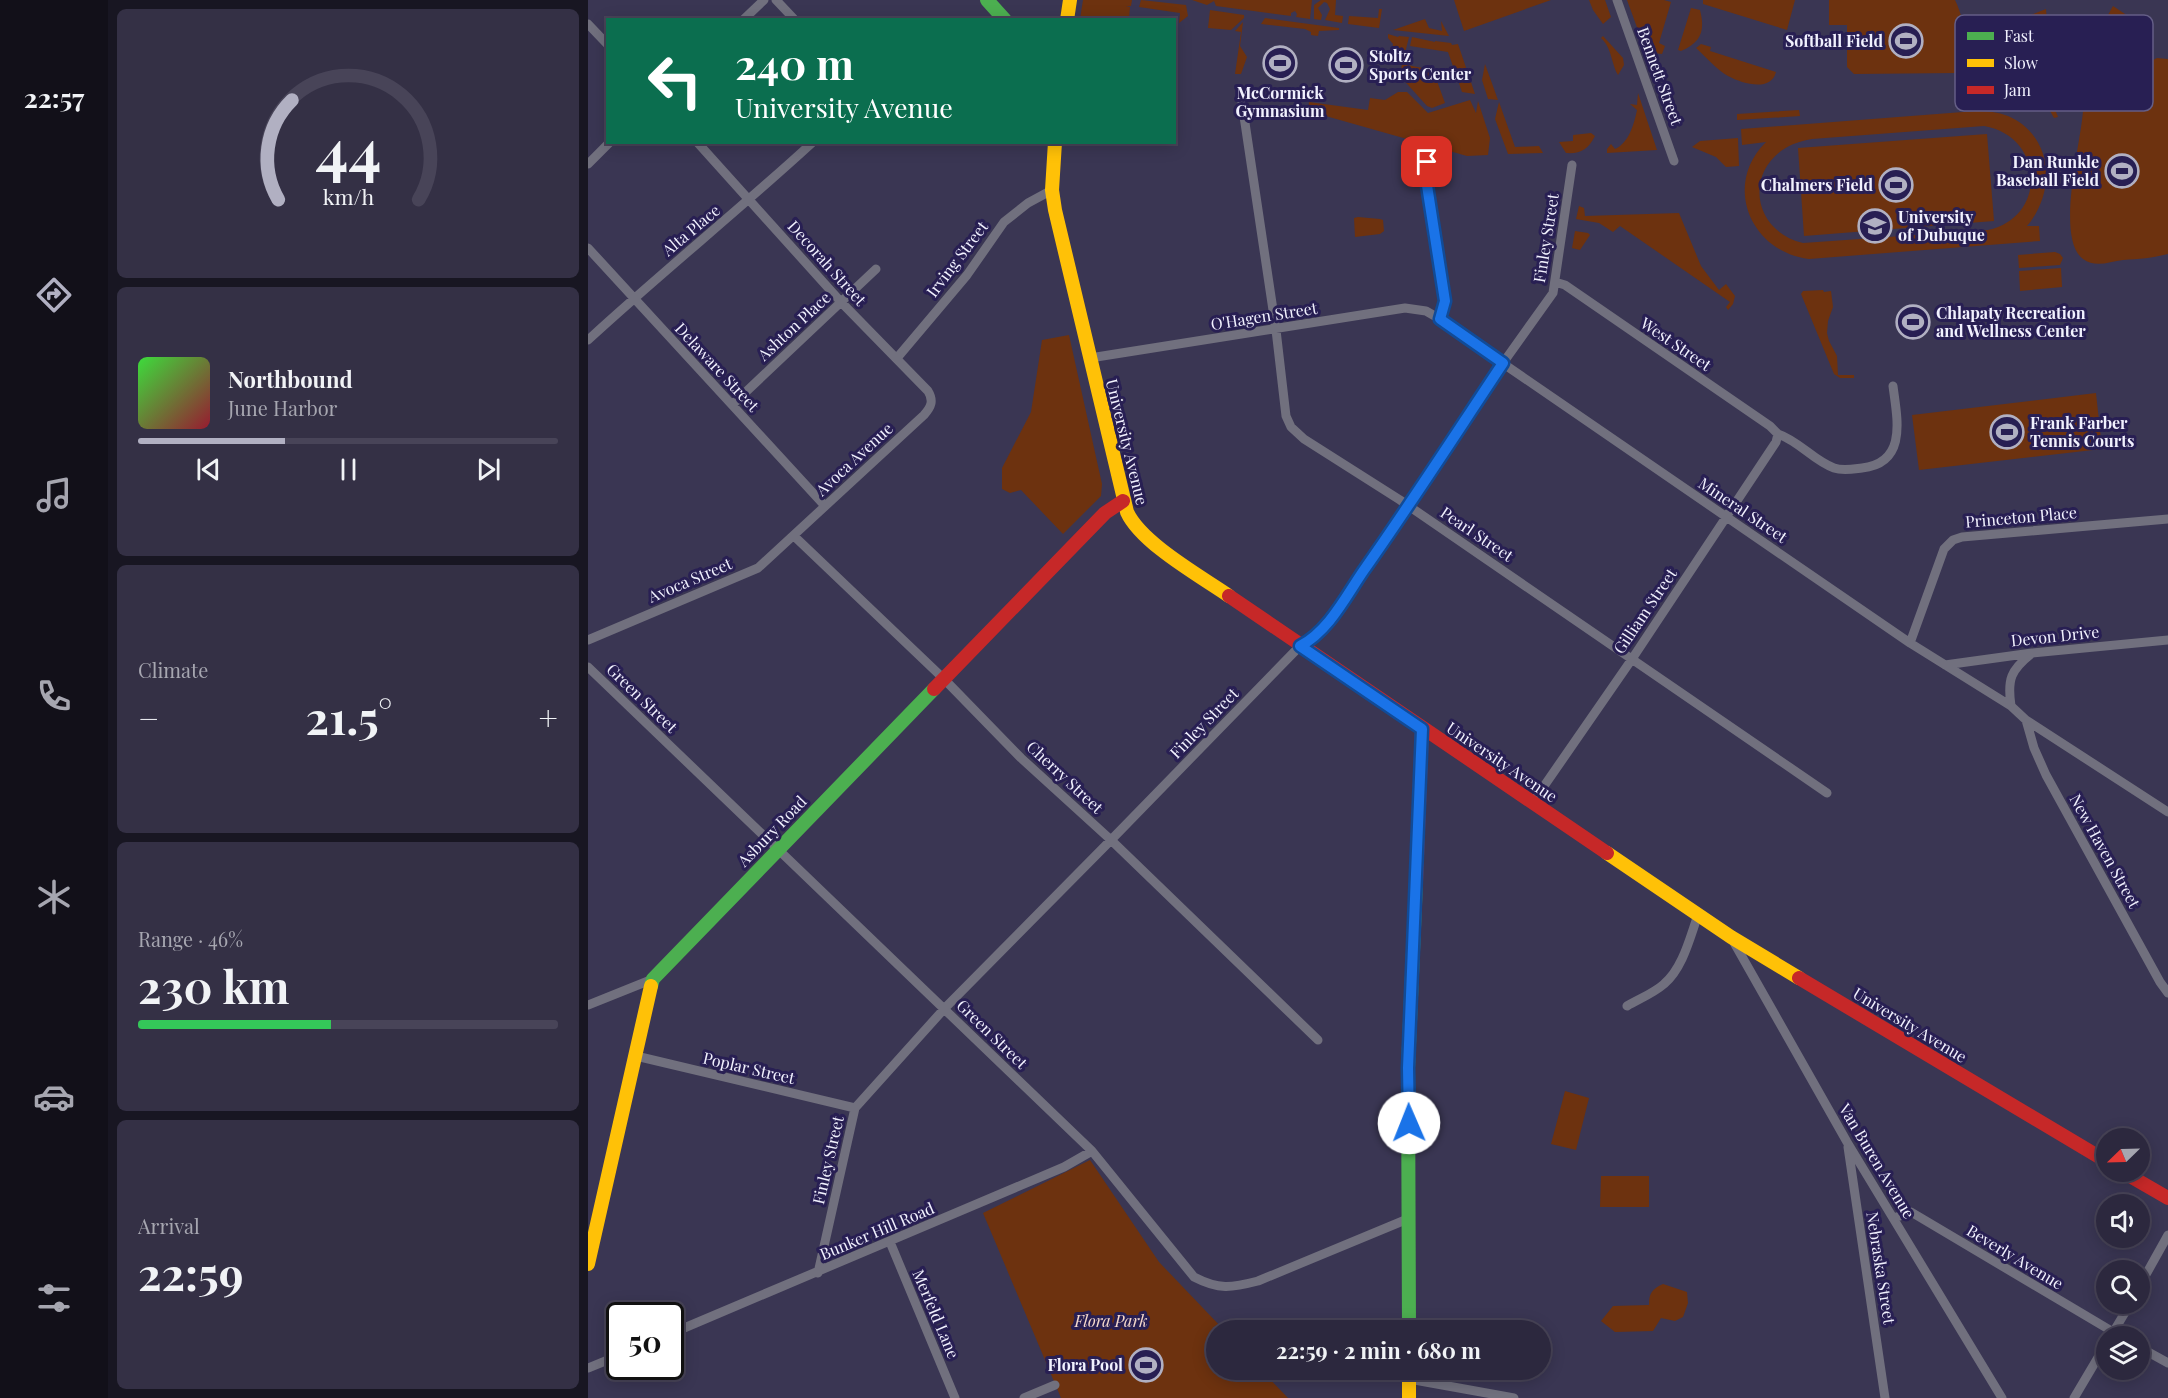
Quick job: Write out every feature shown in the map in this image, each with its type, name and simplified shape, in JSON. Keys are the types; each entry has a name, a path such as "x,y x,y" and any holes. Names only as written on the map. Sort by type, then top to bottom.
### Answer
{"main road":[{"path":"987,0 1003,18"},
{"path":"1067,18 1070,0"},
{"name":"University Avenue","path":"1055,144 1052,190 1123,501 1127,516 1135,528 1300,646 1731,937 2096,1155"},
{"name":"Asbury Road","path":"653,979 1105,513 1123,501"},
{"path":"1409,1320 1408,1068 1422,729"},
{"path":"588,1259 653,979"},
{"path":"2140,1182 2168,1198"},
{"path":"1409,1380 1409,1398"}],"street":[{"path":"745,18 764,0"},
{"path":"776,0 793,18"},
{"name":"Bennett Street","path":"1617,0 1674,161"},
{"path":"588,24 606,43"},
{"name":"Pearl Street","path":"1242,103 1276,330 1286,416 1291,427 1304,439 1409,506 1827,793"},
{"path":"588,164 608,144"},
{"name":"Decorah Street","path":"699,144 841,302 928,391 932,397 932,403"},
{"name":"Alta Place","path":"588,340 634,298 750,201 811,144"},
{"path":"1428,158 1426,179 1445,301 1440,319"},
{"name":"Finley Street","path":"818,1273 855,1108 944,1009 1300,646 1314,639 1329,620 1553,293 1572,165"},
{"name":"Irving Street","path":"897,358 968,275 1004,222 1028,203 1052,190"},
{"name":"Delaware Street","path":"588,248 825,506"},
{"name":"Ashton Place","path":"732,405 876,269"},
{"name":"West Street","path":"1555,282 1565,285 1770,426 1778,434 1789,438 1833,468 1872,467 1891,453 1897,438 1893,386"},
{"name":"O'Hagen Street","path":"1090,358 1405,308 1426,311 1440,319"},
{"name":"Mineral Street","path":"1440,319 1911,643 2011,705 2026,720 2168,812"},
{"name":"Avoca Avenue","path":"794,536 924,415 932,403"},
{"name":"Gilliam Street","path":"1533,802 1776,442 1778,434"},
{"name":"Princeton Place","path":"1911,643 1944,549 1953,540 1962,537 2168,519"},
{"name":"Cherry Street","path":"794,536 945,680 1021,758 1112,840 1318,1040"},
{"name":"Avoca Street","path":"588,640 758,568 794,536"},
{"name":"Devon Drive","path":"1945,665 2032,653 2168,640"},
{"path":"2011,705 2009,691 2014,671 2032,653"},
{"name":"Green Street","path":"588,667 1092,1151 1194,1277 1222,1288 1238,1287 1258,1281 1410,1218"},
{"name":"New Haven Street","path":"2026,720 2034,748 2046,775 2168,993"},
{"path":"1627,1006 1665,983 1672,975 1684,955 1698,915"},
{"name":"Van Buren Avenue","path":"1731,937 1847,1142 2002,1398"},
{"path":"588,1005 653,979"},
{"name":"Poplar Street","path":"636,1056 855,1108"},
{"name":"Nebraska Street","path":"1847,1142 1885,1398"},
{"name":"Bunker Hill Road","path":"684,1328 1064,1167 1092,1151"},
{"name":"Beverly Avenue","path":"1894,1218 1911,1212 2100,1326"},
{"path":"2150,1267 2168,1235"},
{"name":"Merfeld Lane","path":"890,1242 955,1398"},
{"path":"2150,1353 2168,1363"},
{"path":"588,1368 606,1361"},
{"path":"2074,1398 2096,1361"},
{"path":"1435,1380 1514,1398"},
{"path":"1024,1398 1055,1385"}],"green space":[{"path":"1083,0 1132,0 1131,6 1126,6 1130,7 1129,18 1080,18"},
{"path":"1141,0 1186,5 1188,16 1179,23 1180,13 1139,7"},
{"path":"1192,0 1312,0 1310,19 1296,17 1295,11 1291,13 1291,16 1216,6 1214,1 1207,5"},
{"path":"1321,0 1336,0 1335,15 1343,16 1342,23 1325,20 1330,9 1324,2 1318,8 1322,15 1321,20 1314,19 1314,5"},
{"path":"1454,0 1551,0 1464,31"},
{"path":"1589,0 1605,0 1611,17 1603,24"},
{"path":"1627,0 1671,2 1659,43 1665,46 1662,54 1646,52"},
{"path":"1703,0 1795,0 1787,30 1703,4"},
{"name":"Softball Field","path":"1829,0 1955,0 1961,15 1955,15 1955,73 1854,74 1847,67 1847,25 1829,25"},
{"path":"2113,6 2126,15 2108,15"},
{"path":"1691,8 1700,10 1702,29 1694,44 1681,51 1678,50"},
{"path":"1379,9 1382,9 1379,28 1348,24 1349,16 1378,18"},
{"path":"2046,9 2046,15 2031,15"},
{"path":"1210,10 1244,15 1244,18 1231,30 1208,28"},
{"path":"1265,18 1339,28 1339,30 1319,31 1318,36 1311,35 1311,32 1305,29 1261,24"},
{"path":"1425,19 1429,28 1442,31 1441,21 1449,36 1393,30"},
{"path":"1243,22 1240,46 1247,57 1241,74 1235,74 1241,32 1235,31"},
{"path":"1388,34 1409,37 1405,53 1398,51 1394,55 1397,62 1390,61 1393,44"},
{"path":"1603,36 1623,58 1624,65 1618,75 1607,46 1601,38"},
{"path":"1412,37 1452,45 1458,44 1475,94 1462,92 1448,52 1410,46"},
{"path":"1701,44 1711,47 1710,51 1776,72 1773,78 1763,84 1741,82 1728,76 1711,63 1696,48"},
{"name":"Dan Runkle Baseball Field","path":"2168,59 2168,254 2102,264 2088,262 2075,248 2071,232 2070,211 2083,111 2153,111 2153,60"},
{"path":"1402,64 1433,70 1445,103 1432,108 1427,106 1400,76"},
{"path":"1485,64 1498,100 1488,99 1482,80"},
{"path":"1398,92 1407,92 1428,113 1470,100 1476,113 1478,101 1490,138 1488,155 1467,156 1308,111 1309,102 1368,110 1370,98 1385,100"},
{"path":"1638,93 1657,150 1607,153 1611,144 1615,149 1620,146 1630,132 1637,110 1630,104 1637,105"},
{"path":"1499,102 1515,147 1539,146 1543,153 1508,154 1495,119"},
{"path":"1799,110 1800,116 1737,120 1737,114"},
{"path":"1976,111 2008,116 2023,125 2034,137 2042,151 2046,166 2043,197 2027,226 2039,226 2040,241 1809,259 1789,254 1772,244 1758,230 1749,214 1745,196 1746,177 1753,159 1766,142 1742,145 1741,129","holes":["1984,126 2004,133 2018,145 2027,160 2031,177 2029,194 2021,210 2008,222 1988,230 1803,243 1783,235 1769,222 1761,206 1760,189 1764,172 1774,157 1790,146 1812,139"]},
{"path":"2050,111 2056,111 2058,117 2054,118"},
{"path":"1591,133 1595,136 1592,141 1579,152 1566,153 1559,142 1573,141 1573,135"},
{"name":"Chalmers Field","path":"1987,134 1994,221 1804,236 1798,148"},
{"path":"1738,138 1739,166 1726,167 1716,157 1692,147 1700,141"},
{"path":"1579,206 1584,208 1585,216 1679,213 1701,266 1719,290 1726,284 1735,296 1733,304 1728,310 1726,307 1730,302 1620,226 1613,232 1599,223 1576,219"},
{"path":"1354,218 1383,220 1384,231 1380,234 1355,237"},
{"path":"1575,231 1590,235 1580,250 1572,248"},
{"path":"2055,252 2063,258 2060,265 2019,268 2018,255"},
{"path":"2061,268 2062,287 2020,291 2019,271"},
{"path":"1823,290 1824,292 1831,291 1833,307 1827,333 1837,356 1838,375 1854,375 1854,378 1840,378 1834,374 1801,294 1803,291"},
{"path":"1069,335 1102,484 1101,496 1063,534 1021,490 1010,493 1002,489 1002,468 1031,412 1042,340"},
{"name":"Frank Farber Tennis Courts","path":"2096,393 2102,449 1919,470 1912,415"},
{"path":"1565,1091 1589,1098 1576,1150 1551,1144"},
{"name":"Flora Park","path":"1090,1160 1159,1262 1214,1320 1206,1320 1206,1380 1271,1380 1288,1398 1061,1398 983,1213"},
{"path":"1601,1176 1649,1176 1649,1207 1600,1207"},
{"path":"1663,1284 1687,1292 1688,1303 1683,1317 1675,1321 1661,1318 1653,1331 1615,1332 1601,1321 1613,1306 1649,1305 1652,1292"}],"traffic: fast":[{"path":"987,0 1003,18"},
{"path":"651,986 653,979 934,689"},
{"path":"1409,1320 1408,1068 1416,882"}],"traffic: slow":[{"path":"1067,18 1070,0"},
{"path":"1055,144 1052,190 1055,210 1127,512 1134,524 1158,547 1229,596"},
{"path":"1607,853 1731,937 1799,978"},
{"path":"588,1264 651,986"},
{"path":"1409,1380 1409,1398"}],"traffic: jam":[{"path":"934,689 1105,513 1123,501"},
{"path":"1229,596 1607,853"},
{"path":"1416,882 1422,729"},
{"path":"1799,978 2096,1155"},
{"path":"2140,1182 2168,1198"}],"place":[{"name":"Softball Field","path":"1906,41"},
{"name":"McCormick Gymnasium","path":"1280,63"},
{"name":"Stoltz Sports Center","path":"1346,65"},
{"name":"Dan Runkle Baseball Field","path":"2122,171"},
{"name":"Chalmers Field","path":"1896,185"},
{"name":"University of Dubuque","path":"1875,226"},
{"name":"Chlapaty Recreation and Wellness Center","path":"1913,322"},
{"name":"Frank Farber Tennis Courts","path":"2007,432"},
{"name":"Flora Pool","path":"1146,1365"}],"route":[{"path":"1409,1123 1408,1068 1422,729 1300,646 1314,639 1329,620 1409,506 1503,363 1440,319 1445,301 1426,179 1427,162"}]}
